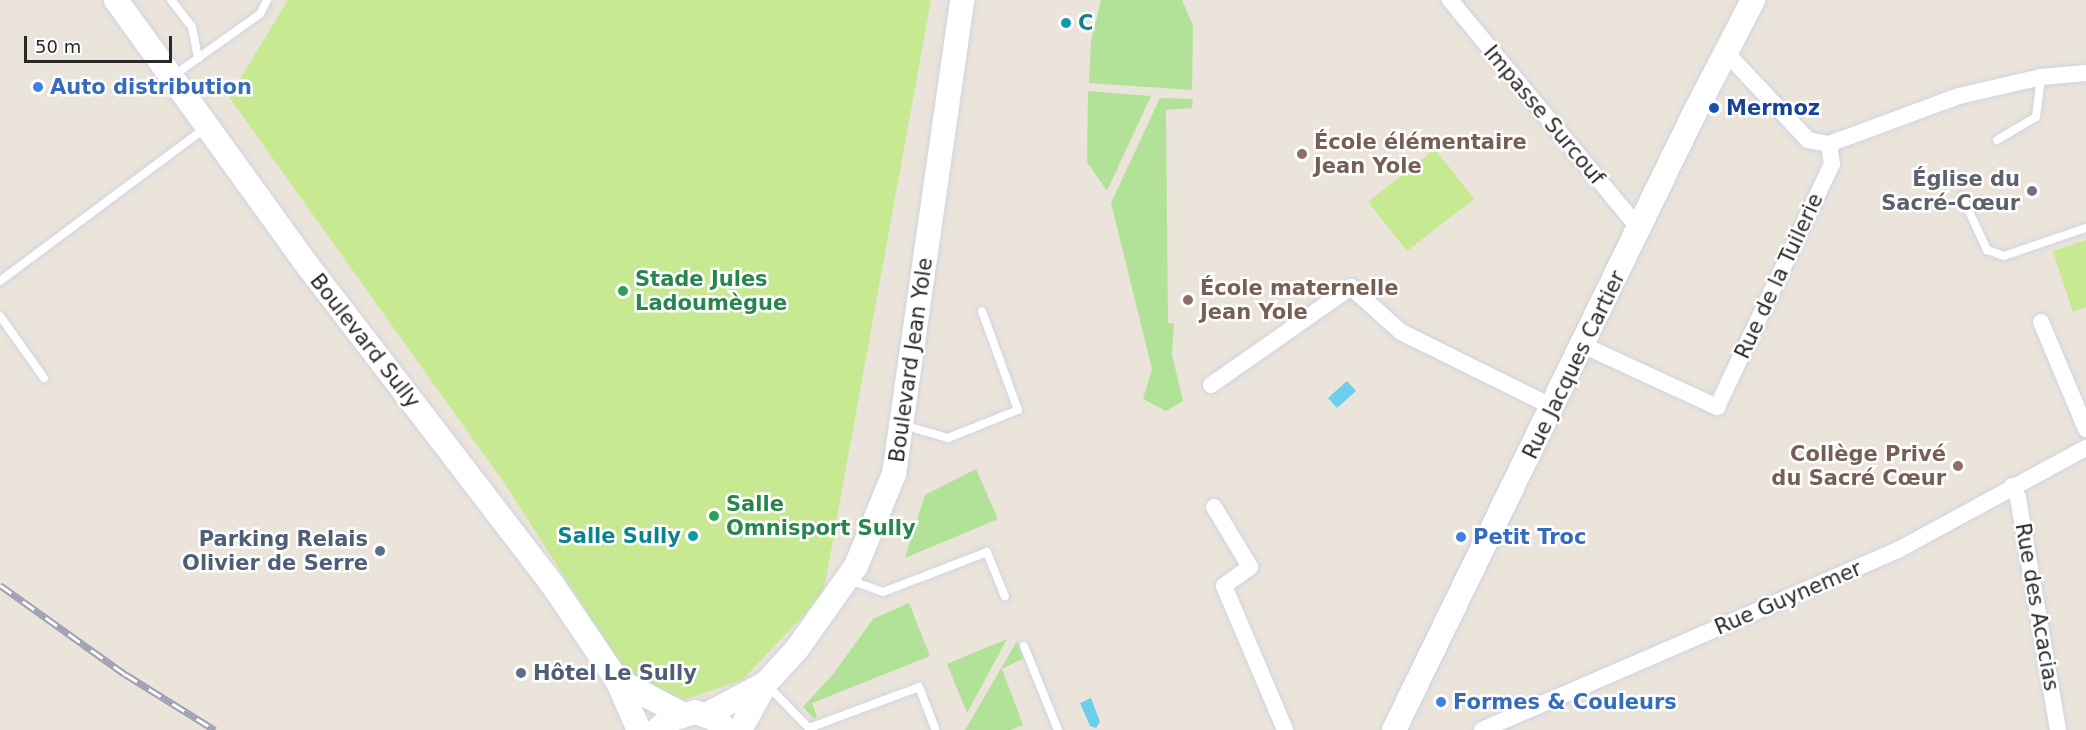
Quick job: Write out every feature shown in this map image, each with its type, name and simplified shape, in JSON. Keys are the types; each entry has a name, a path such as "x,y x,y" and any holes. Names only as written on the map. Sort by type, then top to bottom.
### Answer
{"main road":[{"name":"Boulevard Sully","path":"116,0 308,266 552,584 617,680 639,730"},
{"name":"Boulevard Jean Yole","path":"740,730 766,683 848,580 894,474 903,425 962,0"},
{"name":"Rue Jacques Cartier","path":"1394,730 1643,225 1694,114 1726,57 1753,0"},
{"name":"Boulevard Sully","path":"617,680 682,714"},
{"name":"Boulevard Jean Yole","path":"706,715 766,683"},
{"path":"657,730 682,714 706,715 727,730"}],"street":[{"name":"Impasse Surcouf","path":"1450,0 1631,219 1643,225"},
{"path":"1726,57 1734,60 1808,140 1829,144 1959,96 2041,77 2086,73"},
{"name":"Rue de la Tuilerie","path":"1583,345 1717,407 1832,164 1829,144"},
{"path":"1211,385 1351,287 1401,332 1553,407"},
{"path":"2041,321 2086,429"},
{"name":"Rue Guynemer","path":"1482,730 1898,550 2012,486 2086,448"},
{"name":"Rue des Acacias","path":"2012,486 2018,498 2058,730"},
{"path":"1214,507 1250,567 1224,586 1285,730"}],"lane":[{"path":"171,0 192,27 198,58"},
{"path":"172,76 260,14 267,0"},
{"path":"1997,140 2036,117 2041,77"},
{"path":"0,281 208,126"},
{"path":"1962,196 1987,250 2004,256 2086,228"},
{"path":"903,425 948,438 1018,410 982,311"},
{"path":"0,316 44,378"},
{"path":"848,580 883,592 987,552 1005,597"},
{"path":"1024,646 1058,730"},
{"path":"766,683 809,728 919,687 935,728"}],"green space":[{"name":"Stade Jules Ladoumègue","path":"288,0 931,0 823,595 742,680 650,711 505,484 229,97"},
{"path":"1101,0 1182,0 1193,26 1192,90 1089,83 1091,41"},
{"path":"1088,91 1151,96 1107,191 1087,162"},
{"path":"1160,98 1193,99 1192,108 1166,110 1168,323 1174,323 1172,355 1183,401 1166,411 1143,399 1152,369 1111,203"},
{"path":"1435,149 1474,199 1407,251 1368,202"},
{"path":"2086,240 2086,307 2073,312 2053,251"},
{"path":"976,469 998,519 905,558 925,495"},
{"path":"909,603 930,656 812,703 817,716 814,719 803,707 834,673 873,619"},
{"path":"1007,639 967,713 947,664"},
{"path":"1017,641 1024,658 1002,669 1023,725 1010,730 965,730"}],"water":[{"path":"1347,381 1356,391 1337,408 1328,398"},
{"path":"1091,698 1100,722 1096,728 1090,726 1080,703"}],"railway":[{"path":"0,585 125,674 215,730"}],"place":[{"name":"C","path":"1066,23"},
{"name":"Auto distribution","path":"38,87"},
{"name":"Mermoz","path":"1714,108"},
{"name":"École élémentaire Jean Yole","path":"1302,154"},
{"name":"Église du Sacré-Cœur","path":"2032,191"},
{"name":"Stade Jules Ladoumègue","path":"623,291"},
{"name":"École maternelle Jean Yole","path":"1188,300"},
{"name":"Collège Privé du Sacré Cœur","path":"1958,466"},
{"name":"Salle Omnisport Sully","path":"714,516"},
{"name":"Salle Sully","path":"693,536"},
{"name":"Petit Troc","path":"1461,537"},
{"name":"Parking Relais Olivier de Serre","path":"380,551"},
{"name":"Hôtel Le Sully","path":"521,673"},
{"name":"Formes & Couleurs","path":"1441,702"}]}
